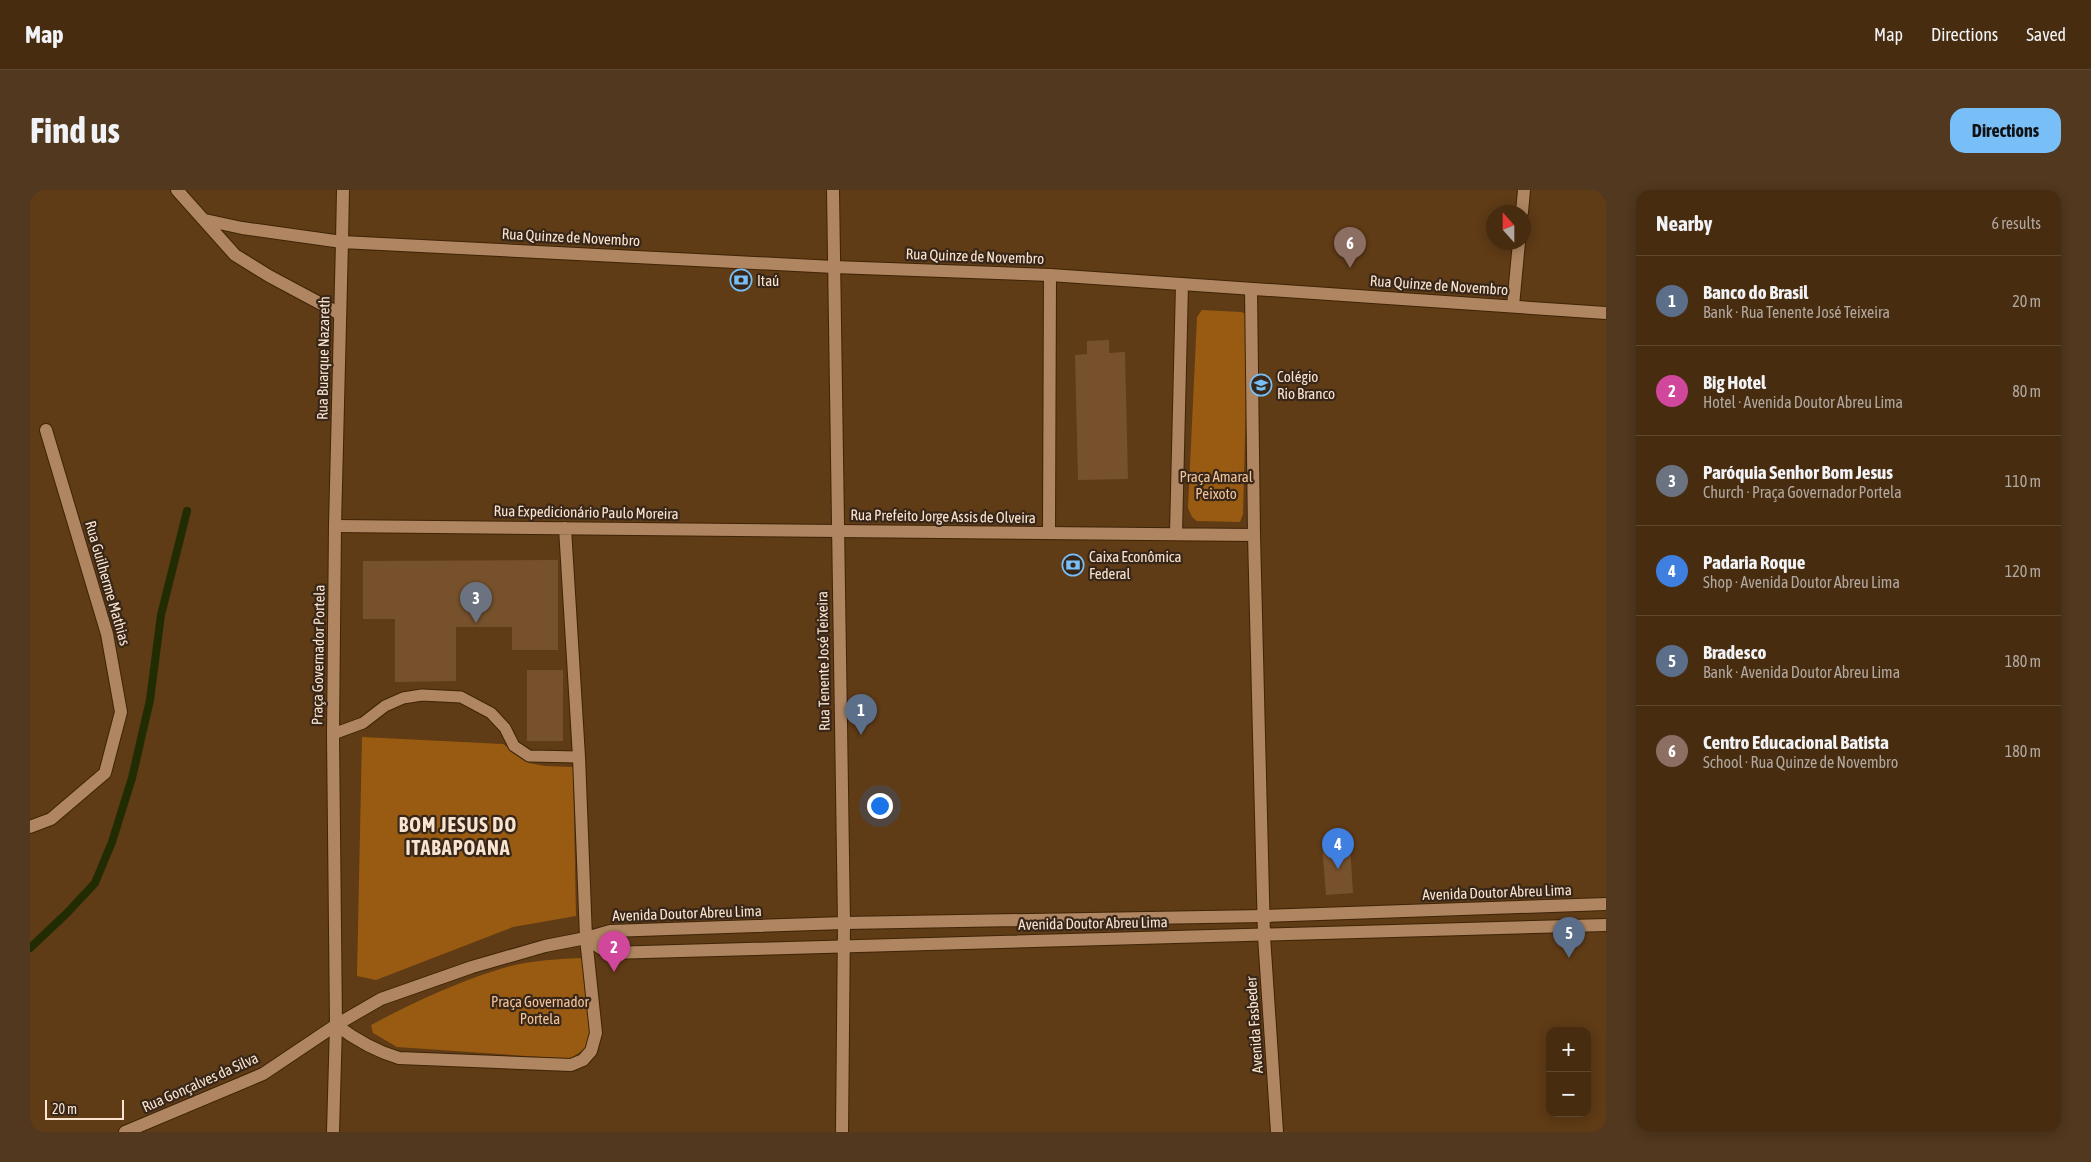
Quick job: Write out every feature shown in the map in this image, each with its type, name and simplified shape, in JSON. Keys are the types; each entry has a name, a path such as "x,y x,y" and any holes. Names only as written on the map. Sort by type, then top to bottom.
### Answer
{"main road":[{"path":"177,190 235,255 269,276 340,314"},
{"name":"Rua Buarque Nazareth","path":"335,526 343,190"},
{"name":"Rua Tenente José Teixeira","path":"833,190 844,923 842,1132"},
{"path":"1523,205 1524,190"},
{"name":"Rua Quinze de Novembro","path":"204,220 242,228 342,242 834,267 1050,275 1606,314"},
{"path":"1513,306 1518,250"},
{"path":"1050,275 1049,533 1254,535"},
{"path":"1176,534 1182,284"},
{"name":"Avenida Fasbeder","path":"1251,289 1254,535 1264,936 1277,1132"},
{"name":"Rua Guilherme Mathias","path":"30,827 52,819 106,773 120,712 107,634 46,430"},
{"name":"Rua Expedicionário Paulo Moreira","path":"335,526 837,531"},
{"name":"Praça Governador Portela","path":"333,1132 336,1025 333,734 335,526"},
{"path":"565,528 579,756 586,938 596,1033 591,1051 583,1060 571,1065 399,1058 366,1046 336,1025 381,999 472,967 545,946 586,938"},
{"name":"Rua Prefeito Jorge Assis de Olveira","path":"837,531 1049,533"},
{"name":"Avenida Doutor Abreu Lima","path":"586,938 610,931 844,923 1264,916 1606,904"},
{"name":"Avenida Doutor Abreu Lima","path":"586,938 608,953 1606,925"},
{"name":"Rua Gonçalves da Silva","path":"125,1132 263,1074 336,1025"}],"lane":[{"path":"333,734 363,723 385,706 403,698 422,695 461,697 491,712 505,728 514,746 528,756 579,756"}],"green space":[{"name":"Praça Amaral Peixoto","path":"1202,310 1247,314 1243,514 1240,522 1197,521 1192,517 1188,508 1197,317"},
{"path":"362,737 503,744 529,763 545,766 573,767 576,916 513,927 376,980 357,976"},
{"name":"Praça Governador Portela","path":"584,958 590,1034 586,1048 570,1059 397,1047 373,1033 371,1025 433,994 481,975 529,963"}],"building":[{"path":"1109,340 1109,353 1125,352 1128,479 1078,480 1075,355 1087,354 1087,341"},
{"path":"558,560 558,650 512,650 512,627 456,627 456,681 395,682 395,619 363,619 363,561"},
{"path":"527,670 563,670 563,741 527,741"},
{"path":"1322,845 1350,845 1353,893 1326,895"}],"waterway":[{"path":"30,948 95,883 112,842 132,778 150,700 161,615 187,511"}],"place":[{"name":"Centro Educacional Batista","path":"1350,268"},
{"name":"Itaú","path":"741,280"},
{"name":"Colégio Rio Branco","path":"1261,385"},
{"name":"Caixa Econômica Federal","path":"1073,565"},
{"name":"Paróquia Senhor Bom Jesus","path":"476,623"},
{"name":"Banco do Brasil","path":"861,735"},
{"name":"Padaria Roque","path":"1338,869"},
{"name":"Bradesco","path":"1569,958"},
{"name":"Big Hotel","path":"614,972"}],"district":[{"name":"BOM JESUS DO ITABAPOANA","path":"458,836"}]}
